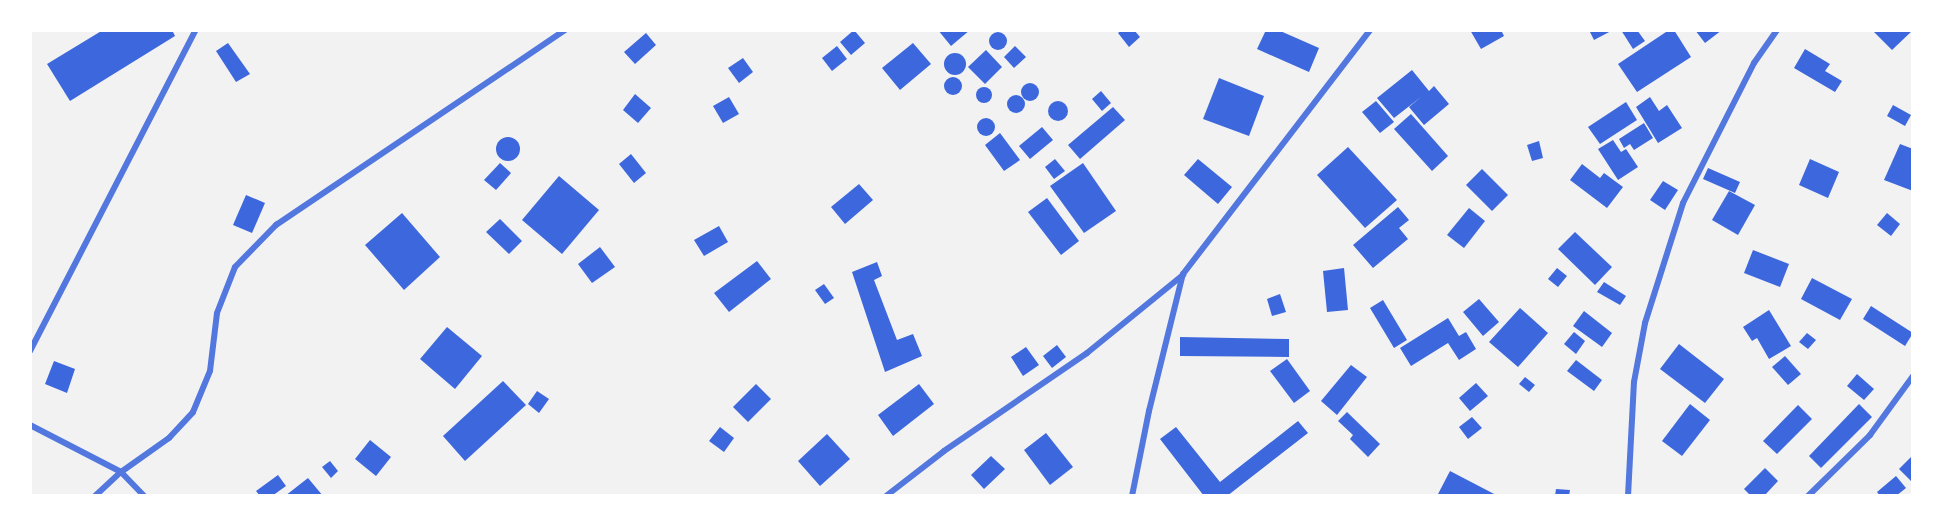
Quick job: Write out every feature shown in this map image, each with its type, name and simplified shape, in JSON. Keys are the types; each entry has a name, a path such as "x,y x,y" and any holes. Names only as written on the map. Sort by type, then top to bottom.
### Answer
{"street":[{"path":"30,351 196,30"},
{"path":"95,496 121,472 169,438 193,412 210,371 217,313 235,267 276,225 565,30"},
{"path":"885,496 944,451 1087,353 1184,274 1370,30"},
{"path":"1628,496 1634,382 1645,323 1679,214 1754,63 1777,30"},
{"path":"1132,496 1149,411 1184,274"},
{"path":"1808,496 1870,435 1913,376"},
{"path":"30,425 121,472 144,496"}],"building":[{"path":"103,30 172,30 175,36 70,101 47,64"},
{"path":"854,30 865,43 851,55 840,42"},
{"path":"938,30 970,30 951,46"},
{"path":"1122,30 1134,30 1140,37 1129,47 1118,33"},
{"path":"1266,30 1278,30 1319,48 1309,72 1257,49"},
{"path":"1470,30 1501,30 1504,36 1481,49"},
{"path":"1589,30 1613,30 1594,40"},
{"path":"1621,30 1637,30 1645,41 1633,49"},
{"path":"1669,30 1674,30 1691,57 1637,92 1618,64"},
{"path":"1695,30 1722,30 1705,43"},
{"path":"1872,30 1913,30 1892,50"},
{"path":"998,32 1004,35 1007,41 1004,47 998,50 992,47 989,41 992,35"},
{"path":"646,33 656,45 635,64 624,52"},
{"path":"228,43 250,74 236,82 216,51"},
{"path":"913,43 931,64 900,90 882,68"},
{"path":"837,46 847,59 832,71 822,58"},
{"path":"1015,46 1026,57 1014,68 1004,57"},
{"path":"1805,49 1830,64 1825,71 1842,81 1835,92 1794,68"},
{"path":"986,50 1002,67 985,84 968,67"},
{"path":"955,53 963,56 966,64 963,72 955,75 947,72 944,64 947,56"},
{"path":"743,58 753,72 739,83 728,68"},
{"path":"1412,70 1429,91 1434,86 1449,104 1424,125 1409,107 1421,97 1394,118 1377,98"},
{"path":"953,77 959,80 962,86 959,92 953,95 947,92 944,86 947,80"},
{"path":"1219,78 1264,96 1249,136 1203,119"},
{"path":"1030,83 1036,86 1039,92 1036,98 1030,101 1024,98 1021,92 1024,86"},
{"path":"981,87 987,87 992,95 990,101 981,103 976,98 976,92"},
{"path":"1101,91 1111,103 1102,111 1092,99"},
{"path":"635,94 651,108 638,123 623,110"},
{"path":"1016,95 1022,98 1025,104 1022,110 1016,113 1010,110 1007,104 1010,98"},
{"path":"729,97 739,114 723,123 713,106"},
{"path":"1650,97 1659,111 1667,105 1682,128 1658,143 1636,107"},
{"path":"1058,101 1065,104 1068,111 1065,118 1058,121 1051,118 1048,111 1051,104"},
{"path":"1376,101 1394,122 1380,133 1362,112"},
{"path":"1626,102 1637,120 1600,144 1588,127"},
{"path":"1893,105 1911,115 1905,126 1887,116"},
{"path":"1113,107 1125,120 1080,159 1068,145"},
{"path":"1411,114 1448,156 1432,171 1394,129"},
{"path":"986,118 992,121 995,127 992,133 986,136 980,133 977,127 980,121"},
{"path":"1644,123 1653,138 1634,150 1630,144 1624,148 1619,139"},
{"path":"1042,127 1053,140 1030,159 1019,146"},
{"path":"1000,133 1020,160 1004,171 985,145"},
{"path":"508,137 516,141 520,149 516,157 508,161 500,157 496,149 500,141"},
{"path":"1613,140 1621,152 1626,149 1638,167 1618,180 1598,149"},
{"path":"1539,141 1543,158 1532,161 1527,145"},
{"path":"1900,144 1913,149 1913,191 1884,180"},
{"path":"1348,147 1397,200 1365,228 1317,175"},
{"path":"631,154 646,173 634,183 619,164"},
{"path":"1055,159 1065,171 1054,179 1045,167"},
{"path":"1198,159 1232,187 1218,204 1184,175"},
{"path":"1810,159 1839,172 1828,198 1799,185"},
{"path":"500,163 511,173 496,190 484,180"},
{"path":"1083,163 1116,211 1084,233 1050,186"},
{"path":"1582,164 1600,178 1604,173 1623,187 1607,208 1570,180"},
{"path":"1708,168 1740,182 1735,193 1703,179"},
{"path":"1482,169 1508,195 1492,211 1466,185"},
{"path":"559,176 599,210 562,254 522,220"},
{"path":"1663,181 1678,190 1665,210 1650,200"},
{"path":"859,184 873,200 845,224 831,207"},
{"path":"1729,191 1755,205 1738,235 1712,220"},
{"path":"246,195 265,203 252,233 233,225"},
{"path":"1047,198 1079,241 1061,255 1028,212"},
{"path":"1398,207 1409,220 1399,228 1408,239 1373,268 1353,245"},
{"path":"1469,208 1485,221 1464,248 1447,235"},
{"path":"402,213 440,257 404,290 365,245"},
{"path":"1887,213 1900,224 1891,236 1877,225"},
{"path":"500,219 522,241 509,254 486,232"},
{"path":"719,226 728,242 704,256 694,240"},
{"path":"1575,232 1612,267 1595,285 1558,249"},
{"path":"600,247 615,267 592,283 578,264"},
{"path":"1753,250 1789,264 1780,287 1744,273"},
{"path":"757,261 771,279 729,312 714,293"},
{"path":"877,262 882,276 874,280 897,340 913,334 922,356 885,372 852,272"},
{"path":"1344,268 1348,310 1327,312 1323,271"},
{"path":"1557,268 1567,276 1558,287 1548,279"},
{"path":"1812,278 1852,299 1840,320 1801,299"},
{"path":"1604,282 1626,296 1620,305 1597,292"},
{"path":"824,284 834,298 825,304 815,290"},
{"path":"1280,294 1286,312 1272,316 1267,299"},
{"path":"1479,299 1499,322 1483,336 1463,312"},
{"path":"1383,300 1407,340 1394,348 1370,308"},
{"path":"1871,306 1913,333 1905,346 1863,319"},
{"path":"1520,308 1548,333 1518,367 1489,342"},
{"path":"1769,310 1791,346 1769,359 1757,338 1752,341 1743,327"},
{"path":"1584,311 1612,333 1602,347 1573,326"},
{"path":"1448,318 1459,336 1466,332 1476,349 1459,360 1448,343 1411,366 1400,348"},
{"path":"447,327 482,356 455,389 420,359"},
{"path":"1574,332 1585,341 1576,354 1564,344"},
{"path":"1807,333 1816,340 1808,349 1799,342"},
{"path":"1180,337 1289,339 1289,357 1180,356"},
{"path":"1679,344 1724,379 1705,403 1660,369"},
{"path":"1057,345 1066,357 1052,368 1043,356"},
{"path":"1026,347 1039,365 1023,376 1011,357"},
{"path":"1785,356 1801,374 1788,385 1772,367"},
{"path":"1287,359 1310,391 1294,403 1270,371"},
{"path":"1576,360 1602,380 1594,391 1567,371"},
{"path":"54,361 75,369 67,393 45,384"},
{"path":"1351,365 1367,377 1337,415 1321,401"},
{"path":"1857,374 1874,389 1864,400 1847,386"},
{"path":"1525,377 1535,385 1529,392 1519,384"},
{"path":"503,381 526,405 465,461 443,436"},
{"path":"1476,383 1488,396 1470,411 1459,398"},
{"path":"756,384 771,399 748,422 733,407"},
{"path":"919,384 934,404 893,436 878,415"},
{"path":"537,391 549,399 539,413 528,404"},
{"path":"1690,404 1710,420 1682,456 1662,441"},
{"path":"1859,404 1872,417 1821,468 1809,456"},
{"path":"1798,405 1812,419 1777,454 1763,441"},
{"path":"1347,412 1380,444 1368,457 1350,439 1353,435 1338,421"},
{"path":"1472,417 1482,428 1468,439 1459,427"},
{"path":"1298,421 1308,433 1227,496 1204,496 1160,439 1176,427 1220,482"},
{"path":"720,427 734,438 724,452 709,441"},
{"path":"1046,433 1073,467 1050,485 1024,450"},
{"path":"827,434 850,459 820,486 798,461"},
{"path":"370,440 391,457 376,476 355,459"},
{"path":"1913,455 1913,483 1899,469"},
{"path":"991,456 1005,469 984,489 971,475"},
{"path":"330,461 338,471 331,478 322,467"},
{"path":"1765,468 1778,481 1764,496 1751,496 1744,489"},
{"path":"1450,471 1498,496 1437,496"},
{"path":"278,475 286,486 272,496 260,496 256,491"},
{"path":"1896,476 1906,488 1896,496 1880,496 1877,492"},
{"path":"308,478 323,496 285,496"},
{"path":"1556,489 1570,490 1569,496 1555,496"}]}
